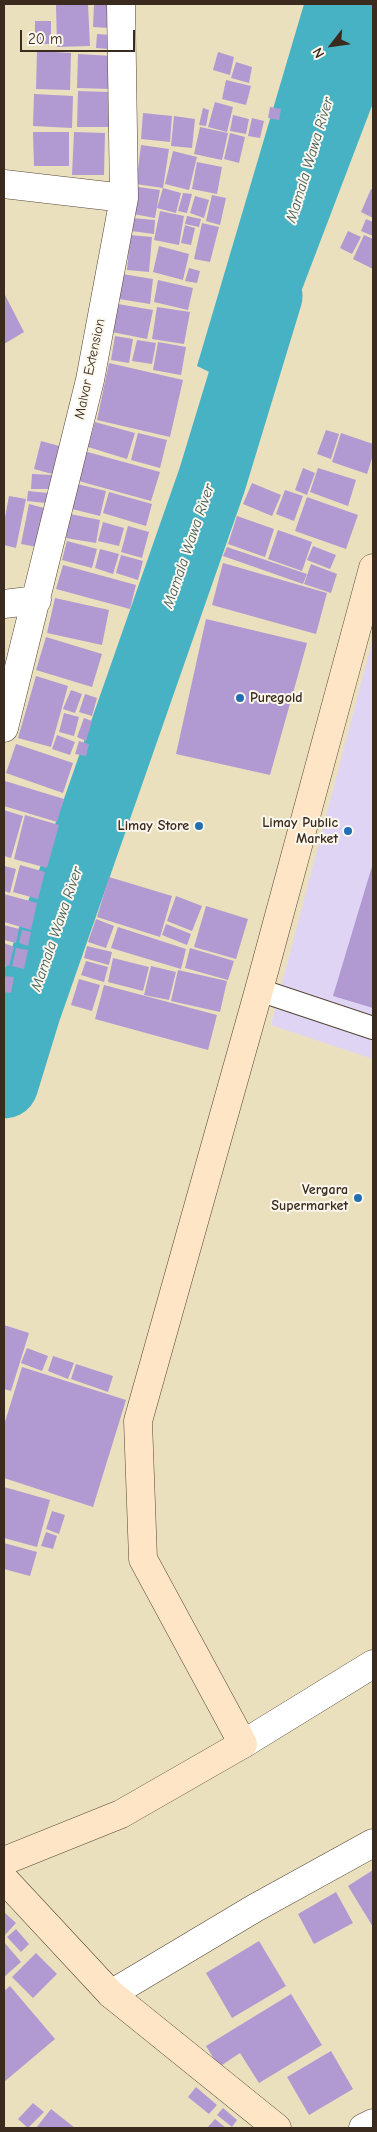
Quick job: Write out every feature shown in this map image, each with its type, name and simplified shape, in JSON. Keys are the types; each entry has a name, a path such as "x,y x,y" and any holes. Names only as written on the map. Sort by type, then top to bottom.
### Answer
{"street":[{"name":"Malvar Extension","path":"4,728 90,380 124,198 122,4"},
{"path":"4,184 124,198"},
{"path":"243,1744 143,1560 138,1421 259,990 373,568"},
{"path":"4,604 36,600"},
{"path":"4,1861 121,1814 243,1744 373,1664"},
{"path":"111,1994 255,1908 373,1843"},
{"path":"4,1879 111,1994 277,2128"},
{"path":"363,2128 373,2123"}],"lane":[{"path":"259,990 373,1028"}],"shaded area":[{"name":"Limay Public Market","path":"373,638 373,1059 271,1025"}],"water":[{"path":"304,4 373,4 373,103 261,397 197,366"}],"building":[{"path":"56,4 88,4 90,46 57,47"},
{"path":"94,4 109,4 108,28 93,27"},
{"path":"35,21 51,21 51,44 35,44"},
{"path":"97,34 110,35 109,49 96,48"},
{"path":"37,51 71,53 70,90 36,89"},
{"path":"218,52 234,57 230,75 213,70"},
{"path":"78,54 112,56 111,89 77,88"},
{"path":"236,62 252,67 249,83 231,78"},
{"path":"226,80 251,86 246,105 222,99"},
{"path":"78,91 110,92 109,127 77,127"},
{"path":"34,94 73,96 72,128 33,126"},
{"path":"215,102 233,107 227,132 208,127"},
{"path":"270,107 281,109 279,120 268,118"},
{"path":"203,108 209,110 206,126 199,125"},
{"path":"143,113 172,116 170,142 141,139"},
{"path":"233,115 249,119 246,134 230,131"},
{"path":"174,116 195,119 192,148 171,146"},
{"path":"252,118 264,121 260,138 248,136"},
{"path":"200,127 228,133 222,160 194,154"},
{"path":"33,132 69,132 69,166 34,166"},
{"path":"74,132 105,133 104,175 72,175"},
{"path":"230,133 245,137 239,163 224,159"},
{"path":"141,145 169,149 163,188 136,184"},
{"path":"173,151 197,157 189,190 165,184"},
{"path":"197,162 222,167 217,194 192,189"},
{"path":"138,187 160,190 155,218 133,214"},
{"path":"163,188 181,193 176,213 157,208"},
{"path":"371,189 373,190 373,218 361,212"},
{"path":"183,193 192,194 187,213 178,211"},
{"path":"212,195 226,198 220,225 206,221"},
{"path":"195,196 209,200 204,218 190,213"},
{"path":"160,211 184,216 179,245 154,240"},
{"path":"187,216 201,219 199,227 185,224"},
{"path":"132,218 155,220 154,234 131,231"},
{"path":"366,219 373,222 373,236 361,231"},
{"path":"202,223 219,227 210,262 194,259"},
{"path":"185,225 195,228 191,245 181,243"},
{"path":"348,231 361,237 352,254 340,248"},
{"path":"130,235 152,237 149,272 127,270"},
{"path":"364,235 373,239 373,269 353,259"},
{"path":"159,246 189,254 183,280 153,272"},
{"path":"189,268 200,271 197,283 185,281"},
{"path":"122,274 153,279 150,304 119,299"},
{"path":"158,280 193,288 188,310 154,302"},
{"path":"4,293 24,332 4,344"},
{"path":"118,304 153,310 147,339 112,332"},
{"path":"157,307 190,312 184,344 152,339"},
{"path":"115,336 133,339 129,363 111,360"},
{"path":"137,340 156,343 152,364 132,361"},
{"path":"158,342 186,347 181,375 153,370"},
{"path":"109,363 183,380 170,437 97,420"},
{"path":"95,422 135,433 127,459 88,447"},
{"path":"326,430 339,434 331,459 317,454"},
{"path":"138,433 167,440 160,468 131,460"},
{"path":"341,433 373,444 373,455 367,474 332,462"},
{"path":"41,441 63,447 56,475 34,469"},
{"path":"84,451 160,472 151,501 75,480"},
{"path":"303,468 315,473 307,495 295,490"},
{"path":"318,468 356,480 348,506 310,492"},
{"path":"32,474 52,475 51,489 31,489"},
{"path":"252,483 281,495 272,516 243,504"},
{"path":"77,484 106,491 100,516 72,509"},
{"path":"285,490 303,496 294,521 276,514"},
{"path":"28,491 48,493 46,503 27,501"},
{"path":"109,492 152,504 146,526 103,513"},
{"path":"9,496 26,499 16,548 4,545 4,523"},
{"path":"307,497 358,515 346,549 295,531"},
{"path":"29,504 44,508 37,547 21,544"},
{"path":"70,514 100,520 96,543 66,538"},
{"path":"237,516 274,529 265,557 228,544"},
{"path":"103,522 124,528 119,546 98,541"},
{"path":"128,526 149,532 142,558 121,552"},
{"path":"278,530 312,542 302,571 268,559"},
{"path":"67,541 97,549 92,568 62,560"},
{"path":"313,546 336,555 330,569 307,560"},
{"path":"227,547 307,574 303,584 223,556"},
{"path":"100,549 119,554 113,574 95,568"},
{"path":"121,555 143,561 138,580 116,573"},
{"path":"223,563 327,593 316,634 212,605"},
{"path":"311,564 337,574 331,593 304,584"},
{"path":"63,565 136,585 130,609 56,589"},
{"path":"55,598 109,610 102,645 47,633"},
{"name":"Puregold","path":"206,619 307,643 270,775 176,754"},
{"path":"46,637 102,654 92,687 36,670"},
{"path":"36,676 68,686 51,747 18,738"},
{"path":"71,690 82,694 75,713 63,709"},
{"path":"85,694 97,698 92,716 79,712"},
{"path":"64,713 79,717 74,736 59,732"},
{"path":"84,718 92,721 86,741 77,737"},
{"path":"57,735 75,742 70,755 52,749"},
{"path":"79,741 89,744 86,756 75,754"},
{"path":"16,744 73,763 63,793 6,773"},
{"path":"5,781 64,799 57,822 4,806"},
{"path":"4,810 23,816 11,858 4,856"},
{"path":"25,815 59,825 47,868 14,859"},
{"path":"373,863 373,1008 333,996"},
{"path":"20,865 45,872 38,899 13,892"},
{"path":"4,866 16,869 10,893 4,891"},
{"path":"109,877 172,896 160,937 97,917"},
{"path":"4,894 37,903 31,930 4,922"},
{"path":"176,896 202,906 192,931 167,921"},
{"path":"206,906 248,919 236,959 194,947"},
{"path":"96,919 114,926 106,948 88,942"},
{"path":"166,924 191,934 187,945 162,935"},
{"path":"4,925 19,929 16,943 4,940"},
{"path":"118,927 186,949 181,969 111,948"},
{"path":"22,930 31,932 28,946 19,943"},
{"path":"4,943 14,947 9,966 4,965"},
{"path":"87,946 112,952 109,965 84,958"},
{"path":"16,948 28,950 24,969 12,966"},
{"path":"190,948 234,961 228,980 185,968"},
{"path":"113,958 149,967 143,991 108,982"},
{"path":"86,961 108,967 104,982 81,975"},
{"path":"151,966 176,972 169,1000 144,995"},
{"path":"178,970 227,981 220,1012 171,1001"},
{"path":"4,976 14,977 11,993 4,992"},
{"path":"79,979 100,985 92,1011 71,1005"},
{"path":"104,985 217,1015 208,1050 95,1019"},
{"path":"4,1325 29,1333 11,1391 4,1389"},
{"path":"27,1348 48,1356 42,1371 21,1363"},
{"path":"53,1356 74,1363 68,1379 48,1371"},
{"path":"76,1364 113,1376 108,1392 71,1379"},
{"path":"22,1367 126,1400 93,1507 4,1478 4,1425"},
{"path":"4,1487 50,1500 37,1547 4,1538"},
{"path":"52,1511 65,1515 59,1534 46,1529"},
{"path":"46,1532 57,1536 53,1549 41,1546"},
{"path":"4,1543 37,1552 30,1576 4,1569"},
{"path":"373,1870 373,1927 348,1886"},
{"path":"336,1892 353,1923 314,1944 298,1914"},
{"path":"5,1913 16,1923 5,1935 4,1915"},
{"path":"16,1929 29,1944 21,1952 7,1937"},
{"path":"259,1941 286,1986 232,2018 206,1973"},
{"path":"4,1942 21,1962 4,1977"},
{"path":"36,1953 57,1974 33,1998 12,1977"},
{"path":"10,1986 55,2039 4,2082 4,1991"},
{"path":"291,1994 322,2045 259,2083 240,2053 219,2067 206,2046"},
{"path":"331,2051 353,2089 309,2115 287,2077"},
{"path":"196,2087 217,2105 209,2114 188,2097"},
{"path":"33,2103 44,2112 28,2128 18,2119"},
{"path":"223,2108 237,2120 232,2127 217,2115"},
{"path":"51,2109 75,2128 36,2128"},
{"path":"215,2119 226,2128 207,2128"}],"waterway":[{"name":"Mamala Wawa River","path":"4,1084 27,1009 212,480 268,296"}],"place":[{"name":"Puregold","path":"240,698"},
{"name":"Limay Store","path":"199,826"},
{"name":"Limay Public Market","path":"348,831"},
{"name":"Vergara Supermarket","path":"358,1198"}]}
